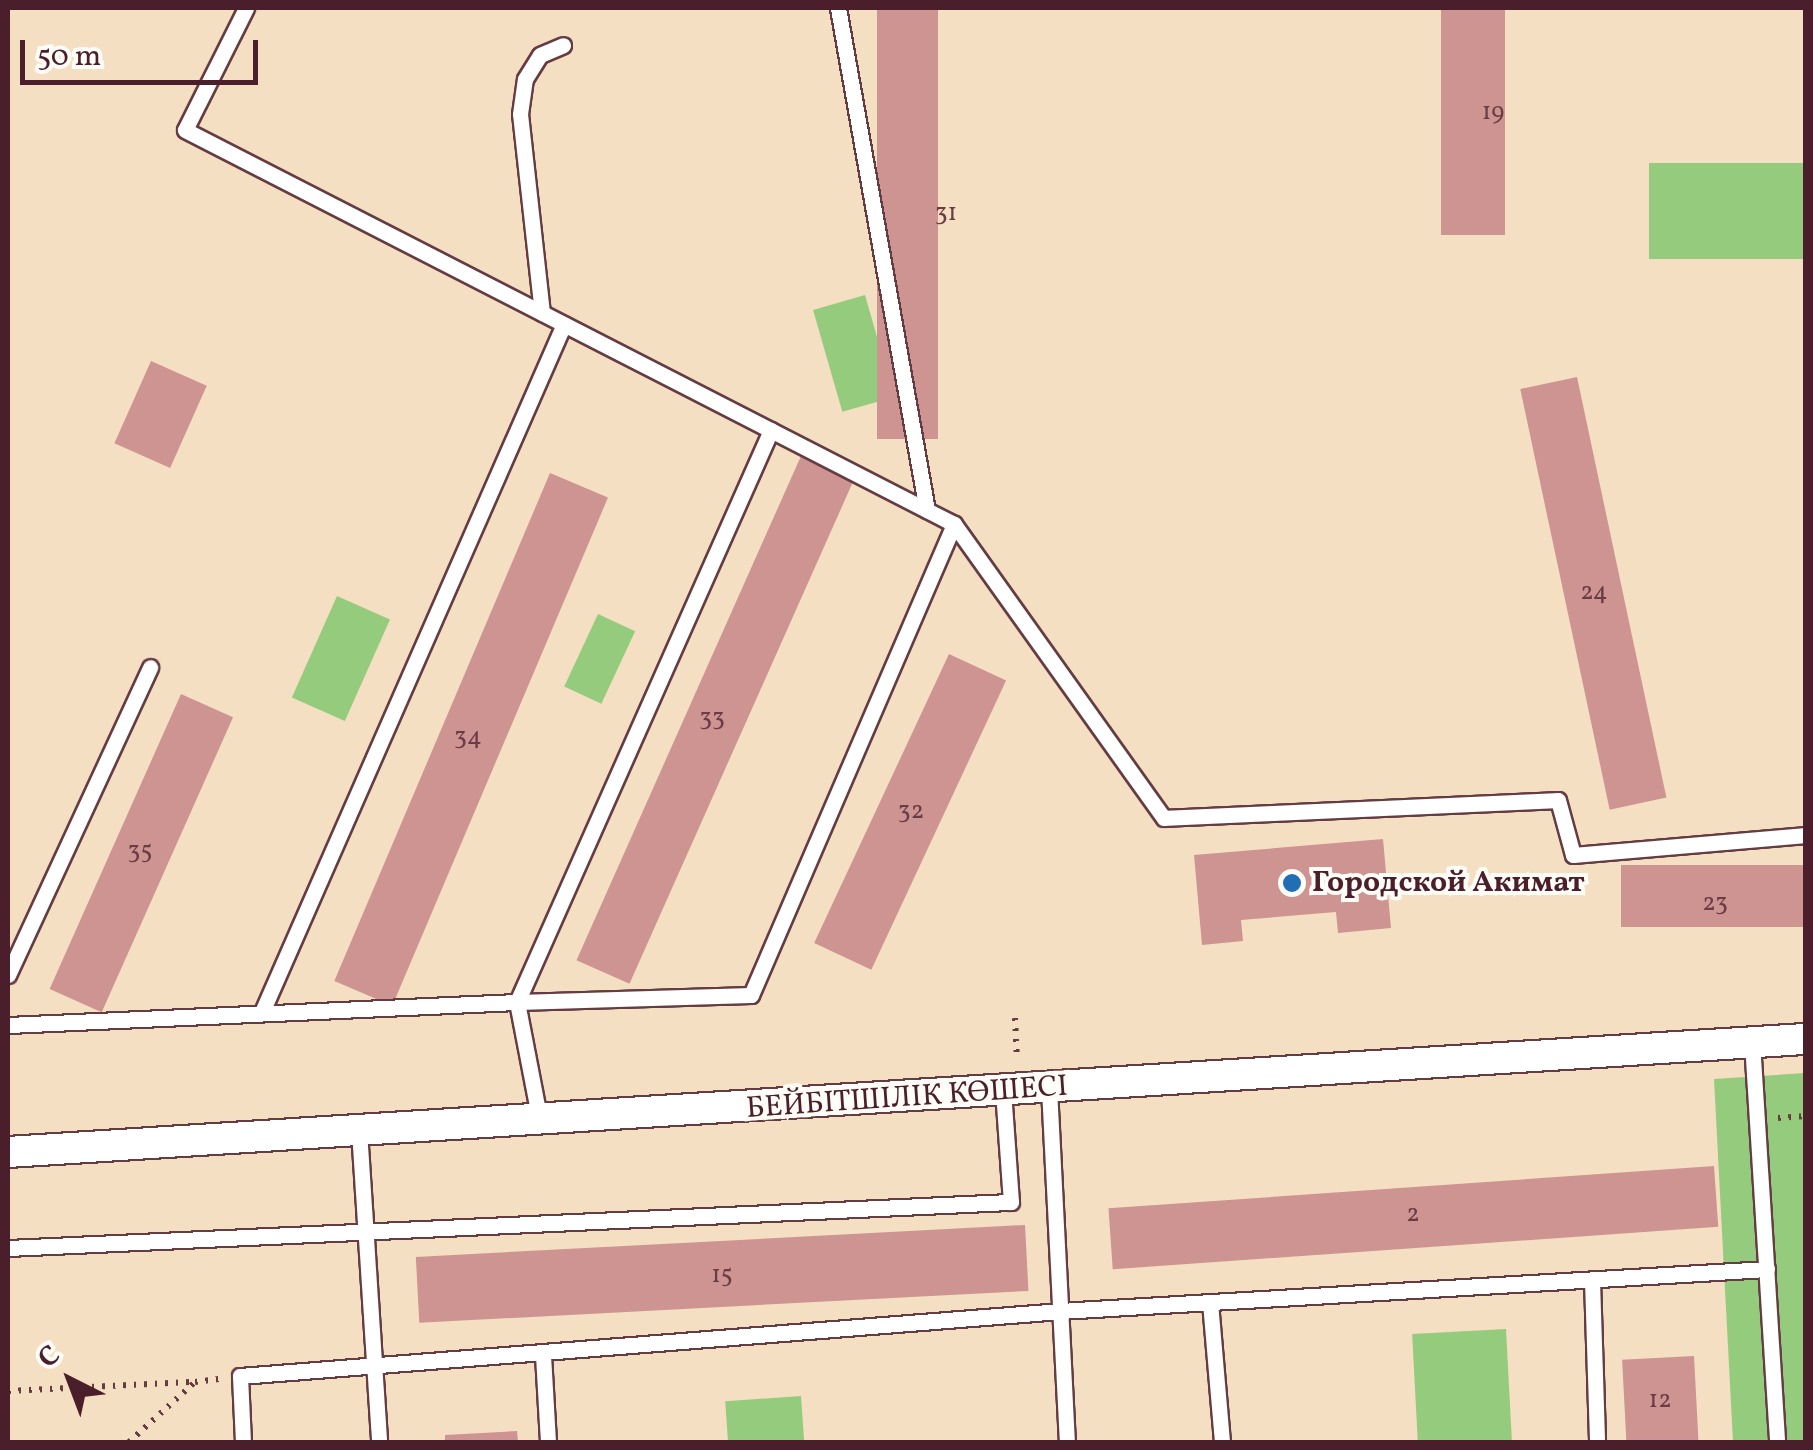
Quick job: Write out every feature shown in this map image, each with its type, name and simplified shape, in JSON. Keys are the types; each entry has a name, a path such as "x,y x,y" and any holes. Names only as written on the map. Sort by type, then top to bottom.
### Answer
{"street":[{"name":"БЕЙБІТШІЛІК КӨШЕСІ","path":"8,1152 1806,1039"}],"lane":[{"path":"246,8 185,130 954,524 1164,818 1558,800 1573,855 1806,835"},
{"path":"838,8 928,510"},
{"path":"542,313 520,114 532,67 563,45"},
{"path":"262,1012 564,324"},
{"path":"540,1120 517,1002 771,430"},
{"path":"8,1025 751,995 954,524"},
{"path":"8,975 150,667"},
{"path":"1752,1042 1777,1442"},
{"path":"1048,1088 1067,1442"},
{"path":"8,1248 1011,1202 1003,1091"},
{"path":"359,1130 360,1230 379,1442"},
{"path":"8,1143 8,1152"},
{"path":"243,1442 240,1376 374,1370 1060,1311 1767,1269"},
{"path":"1592,1280 1598,1442"},
{"path":"1210,1302 1222,1442"},
{"path":"543,1355 548,1442"}],"path":[{"path":"8,1391 194,1382 240,1376"},
{"path":"129,1442 194,1382"}],"green space":[{"path":"1649,163 1805,163 1805,259 1649,259"},
{"path":"865,295 894,397 842,412 813,310"},
{"path":"337,596 390,620 345,721 292,697"},
{"path":"598,614 635,631 601,704 564,687"},
{"path":"1805,1073 1805,1442 1733,1442 1714,1079"},
{"path":"1506,1329 1512,1442 1418,1442 1412,1334"},
{"path":"801,1396 804,1442 728,1442 725,1401"}],"building":[{"path":"877,8 938,8 938,439 877,439"},
{"path":"1441,8 1505,8 1505,235 1441,235"},
{"path":"151,361 207,386 170,468 114,443"},
{"path":"1577,377 1666,798 1610,810 1520,389"},
{"path":"801,456 854,480 629,984 576,960"},
{"path":"550,473 608,498 392,1006 334,981"},
{"path":"949,654 1006,681 871,970 814,943"},
{"path":"181,694 233,717 102,1012 50,989"},
{"name":"Городской Акимат","path":"1383,839 1391,928 1338,933 1336,912 1241,920 1243,941 1202,945 1194,855"},
{"path":"1621,865 1806,865 1806,927 1621,927"},
{"path":"1714,1166 1718,1227 1113,1269 1108,1208"},
{"path":"1025,1225 1028,1291 419,1323 416,1257"},
{"path":"1694,1356 1699,1442 1626,1442 1622,1360"},
{"path":"517,1431 518,1442 445,1442 445,1435"}],"place":[{"name":"Городской Акимат","path":"1292,883"}]}
